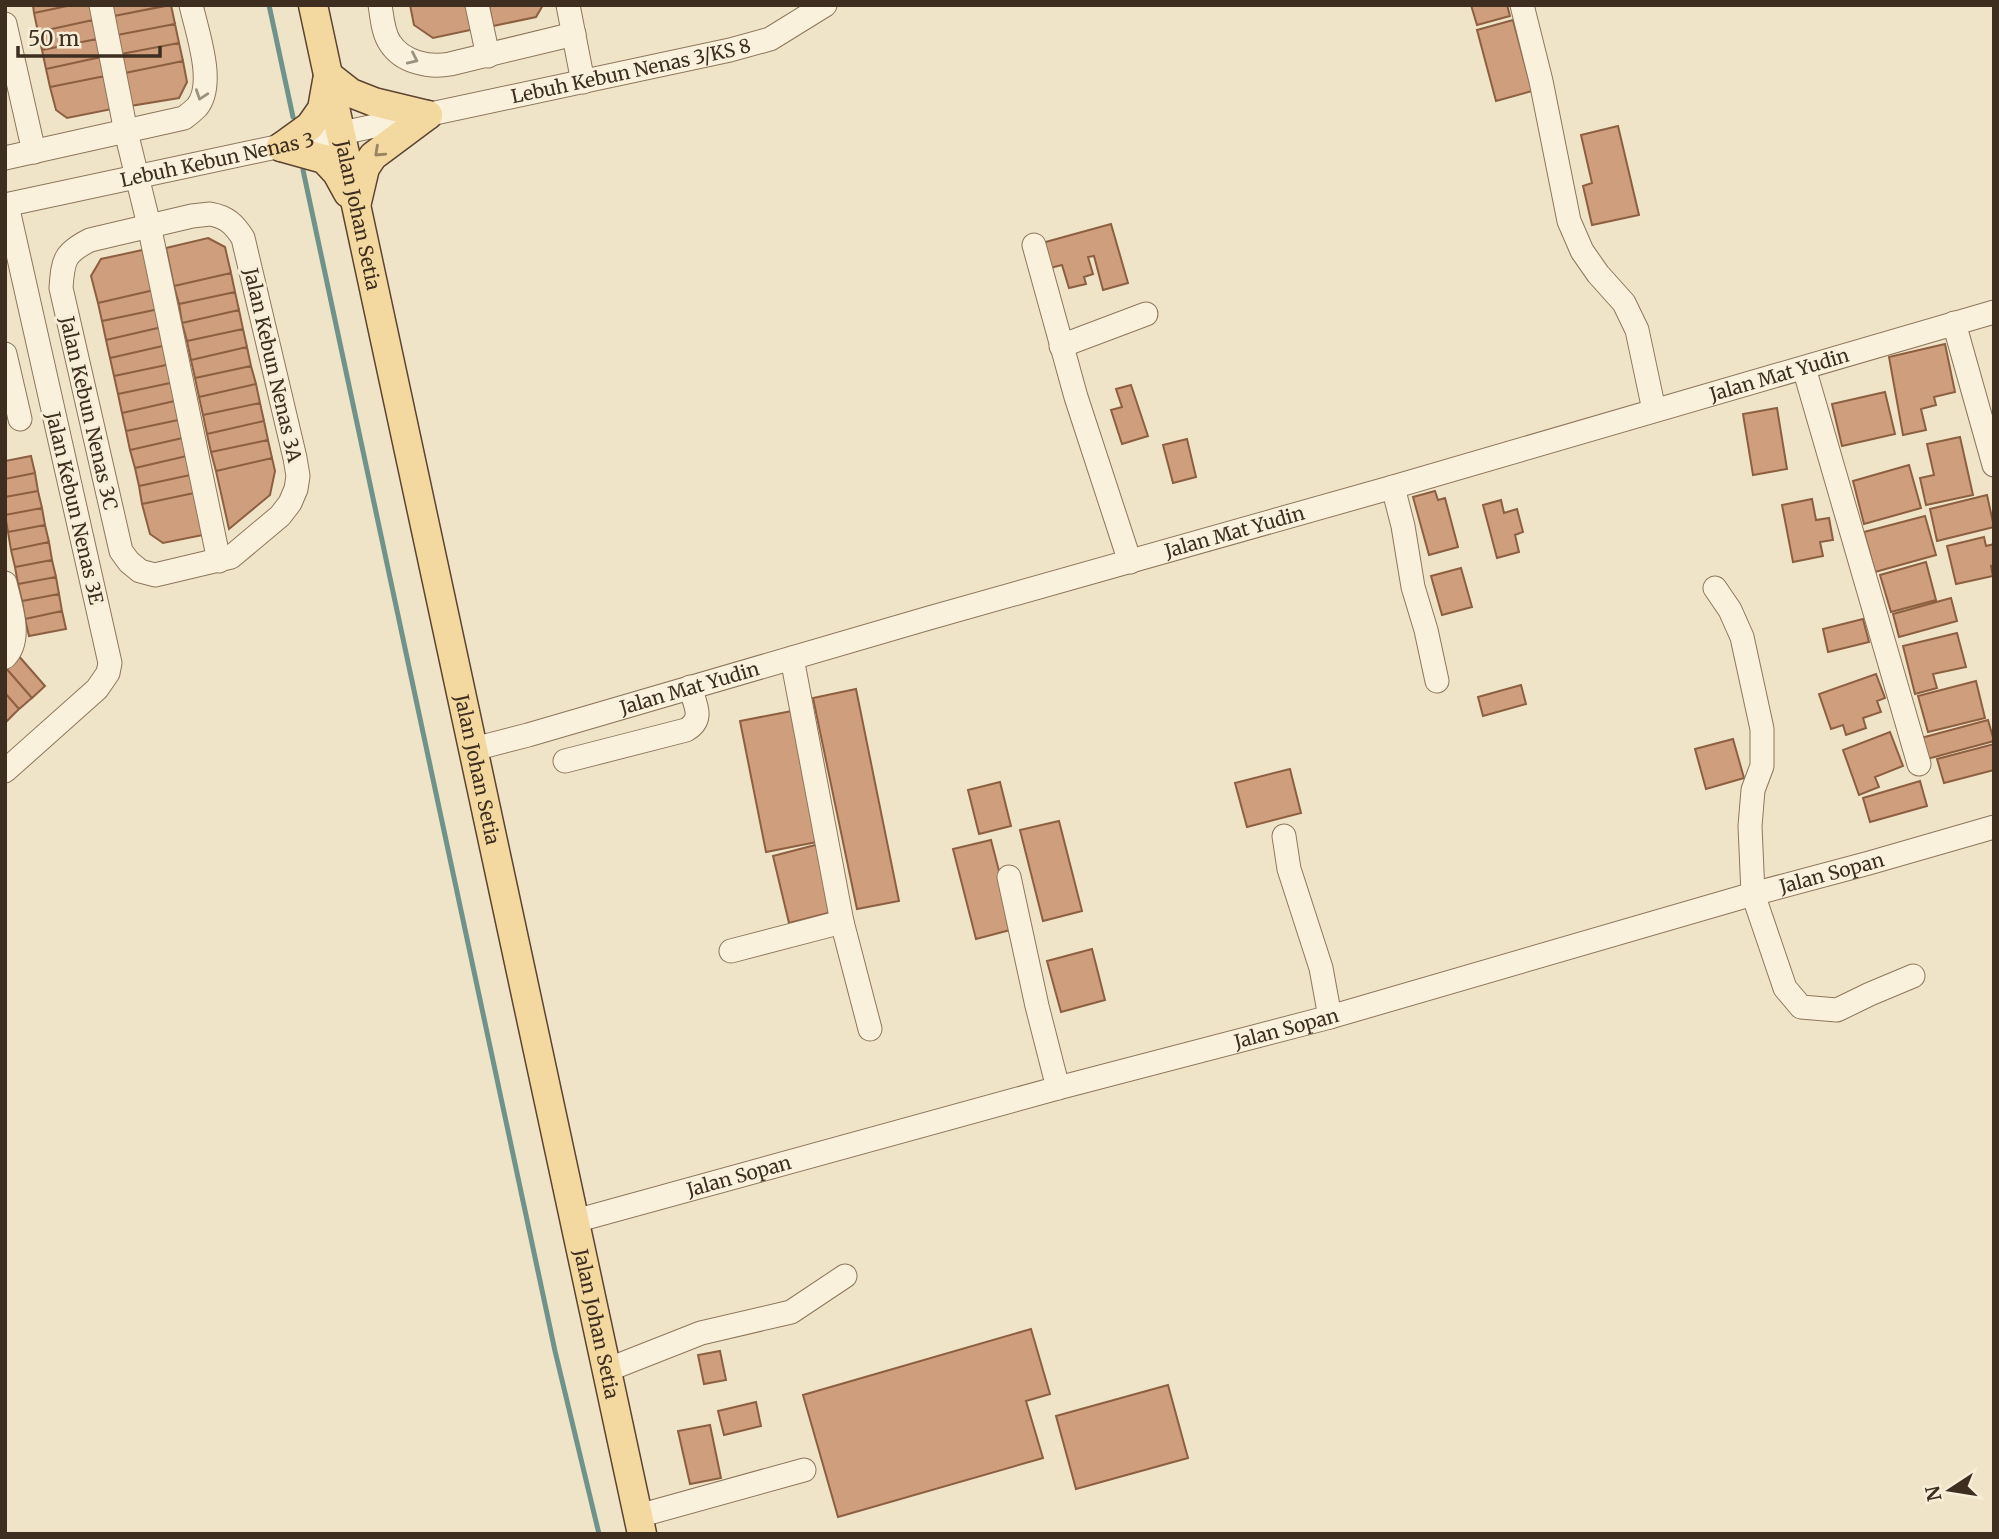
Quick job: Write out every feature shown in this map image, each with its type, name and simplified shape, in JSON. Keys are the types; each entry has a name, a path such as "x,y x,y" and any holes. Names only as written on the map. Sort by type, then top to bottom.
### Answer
{"main road":[{"name":"Jalan Johan Setia","path":"313,5 640,1525"},
{"path":"281,147 310,126 322,109 328,75 351,93 374,102 428,115"},
{"path":"356,208 365,168 373,156 428,115"},
{"path":"281,147 324,159 337,173 356,208"}],"street":[{"path":"101,5 219,561"},
{"path":"5,158 184,118 198,106 206,74 191,5"},
{"path":"380,5 390,44 412,60 425,65 438,66 488,56 574,34"},
{"path":"477,5 488,56"},
{"path":"568,5 583,82"},
{"name":"Lebuh Kebun Nenas 3/KS 8","path":"428,115 770,39 825,5"},
{"path":"1522,5 1541,81 1569,221 1582,251 1624,303 1637,330 1654,410"},
{"path":"5,24 34,152"},
{"name":"Lebuh Kebun Nenas 3","path":"6,205 428,115"},
{"name":"Jalan Kebun Nenas 3E","path":"5,771 97,689 108,673 110,663 6,205"},
{"name":"Jalan Kebun Nenas 3A","path":"149,225 209,214 221,216 233,223 243,238 295,458 298,476 296,489 280,516 231,557 219,561"},
{"name":"Jalan Kebun Nenas 3C","path":"149,225 90,240 75,247 66,257 61,288 121,551 140,571 155,576 219,561"},
{"path":"1034,245 1076,397 1130,562"},
{"name":"Jalan Mat Yudin","path":"474,749 1994,312"},
{"path":"1061,346 1146,314"},
{"path":"1955,323 1994,465"},
{"path":"5,354 13,421 53,411"},
{"path":"1804,368 1919,764"},
{"path":"1392,487 1403,526 1413,587 1437,681"},
{"path":"5,583 14,639 10,652 5,657"},
{"path":"1715,588 1730,610 1742,638 1762,729 1762,766 1753,790 1750,826 1753,894 1785,988 1801,1007 1837,1010 1913,976"},
{"path":"792,658 842,922 870,1029"},
{"path":"565,761 693,726 698,715 690,687"},
{"name":"Jalan Sopan","path":"575,1221 1058,1088 1330,1017 1994,827"},
{"path":"1284,836 1289,869 1321,968 1330,1017"},
{"path":"1010,877 1037,1006 1058,1088"},
{"path":"731,951 842,922"},
{"path":"607,1370 701,1333 791,1312 845,1276"},
{"path":"640,1525 804,1470"}],"building":[{"path":"33,5 72,5 34,13"},
{"path":"72,5 90,5 93,20 38,32 34,13"},
{"path":"111,5 169,5 114,16"},
{"path":"171,5 175,24 117,35 114,16"},
{"path":"410,5 469,5 475,29 433,38 414,25"},
{"path":"489,5 543,5 536,17 493,26"},
{"path":"1471,5 1507,5 1510,16 1477,25"},
{"path":"93,20 97,39 42,50 38,32"},
{"path":"1513,20 1532,91 1496,101 1477,30"},
{"path":"175,24 179,43 121,54 117,35"},
{"path":"97,39 101,57 46,69 42,50"},
{"path":"179,43 183,61 125,73 121,54"},
{"path":"101,57 105,76 50,87 46,69"},
{"path":"183,61 187,82 179,98 130,106 125,73"},
{"path":"105,76 112,109 67,118 56,110 50,87"},
{"path":"1618,126 1639,215 1592,225 1583,186 1592,183 1581,135"},
{"path":"1111,224 1128,283 1103,290 1094,256 1088,257 1093,274 1084,277 1086,284 1069,288 1062,265 1050,268 1042,243"},
{"path":"208,238 225,247 231,273 174,286 166,248"},
{"path":"147,249 154,290 98,303 91,276 101,259"},
{"path":"231,273 235,292 179,304 174,286"},
{"path":"154,290 159,309 102,321 98,303"},
{"path":"235,292 239,310 182,323 179,304"},
{"path":"159,309 162,327 106,340 102,321"},
{"path":"239,310 243,329 187,341 182,323"},
{"path":"162,327 167,345 110,358 106,340"},
{"path":"243,329 247,347 191,360 187,341"},
{"path":"1945,344 1955,392 1934,397 1936,405 1921,409 1926,430 1903,435 1889,357"},
{"path":"167,345 171,364 114,376 110,358"},
{"path":"247,347 251,366 195,378 191,360"},
{"path":"171,364 175,382 118,394 114,376"},
{"path":"251,366 256,384 199,397 195,378"},
{"path":"175,382 179,400 122,413 118,394"},
{"path":"256,384 260,403 203,415 199,397"},
{"path":"1131,385 1148,436 1122,444 1111,410 1122,407 1116,389"},
{"path":"1885,392 1895,434 1842,446 1832,404"},
{"path":"179,400 183,419 126,431 122,413"},
{"path":"260,403 264,421 207,434 203,415"},
{"path":"1777,408 1787,469 1753,475 1743,414"},
{"path":"183,419 187,437 130,450 126,431"},
{"path":"264,421 268,440 211,452 207,434"},
{"path":"187,437 191,455 135,468 130,450"},
{"path":"1960,437 1973,495 1926,505 1920,478 1934,475 1927,444"},
{"path":"1187,439 1196,477 1173,483 1163,445"},
{"path":"268,440 272,458 216,471 211,452"},
{"path":"191,455 195,474 139,486 135,468"},
{"path":"31,456 35,473 5,479 5,461"},
{"path":"272,458 275,471 270,495 229,529 216,471"},
{"path":"1909,465 1921,508 1864,524 1853,481"},
{"path":"35,473 38,491 5,497 5,479"},
{"path":"195,474 199,492 142,504 139,486"},
{"path":"38,491 42,508 5,515 5,497"},
{"path":"1435,491 1438,500 1445,498 1458,547 1429,555 1413,497"},
{"path":"199,492 208,534 163,543 150,534 142,504"},
{"path":"1987,495 1994,527 1937,541 1930,509"},
{"path":"1812,499 1816,520 1829,518 1833,540 1820,542 1823,556 1793,562 1782,505"},
{"path":"1501,500 1504,513 1517,509 1523,532 1515,535 1519,552 1497,558 1483,505"},
{"path":"42,508 45,525 8,532 5,515"},
{"path":"1925,516 1936,555 1875,572 1864,532"},
{"path":"45,525 49,542 11,550 8,532"},
{"path":"1984,537 1986,546 1994,544 1994,565 1991,566 1993,576 1956,584 1947,546"},
{"path":"49,542 52,560 15,567 11,550"},
{"path":"52,560 56,577 18,584 15,567"},
{"path":"1926,562 1936,600 1891,612 1880,575"},
{"path":"1461,568 1472,607 1442,615 1431,576"},
{"path":"56,577 59,594 22,601 18,584"},
{"path":"59,594 62,611 25,619 22,601"},
{"path":"1951,598 1957,621 1899,637 1893,614"},
{"path":"62,611 66,629 29,636 25,619"},
{"path":"1863,619 1869,642 1828,652 1823,629"},
{"path":"1957,633 1966,667 1933,674 1937,688 1915,694 1903,646"},
{"path":"17,654 45,686 32,698 5,667"},
{"path":"5,667 32,698 19,709 5,693"},
{"path":"1876,674 1885,698 1877,701 1881,712 1863,718 1866,728 1846,735 1843,725 1831,729 1819,694"},
{"path":"1976,681 1985,718 1928,732 1918,696"},
{"path":"1521,685 1526,704 1483,716 1478,697"},
{"path":"856,689 899,901 857,909 813,698"},
{"path":"5,693 19,709 7,721 5,719"},
{"path":"792,711 817,842 766,852 740,721"},
{"path":"1988,720 1994,741 1927,759 1921,738"},
{"path":"1890,732 1903,766 1875,777 1879,787 1859,795 1843,750"},
{"path":"1733,739 1744,778 1706,789 1695,749"},
{"path":"1994,744 1994,770 1944,783 1937,759"},
{"path":"1290,769 1301,813 1247,827 1235,783"},
{"path":"1920,781 1927,806 1870,822 1863,798"},
{"path":"1000,782 1011,826 979,834 968,790"},
{"path":"1059,821 1082,911 1043,921 1020,830"},
{"path":"991,840 1014,929 976,939 953,849"},
{"path":"819,844 836,911 789,923 773,856"},
{"path":"1092,949 1105,1000 1061,1012 1047,961"},
{"path":"1031,1329 1050,1394 1026,1401 1043,1458 838,1517 803,1395"},
{"path":"720,1351 726,1380 704,1384 698,1355"},
{"path":"1168,1385 1188,1458 1076,1489 1056,1416"},
{"path":"756,1402 761,1426 724,1435 718,1411"},
{"path":"710,1425 721,1478 690,1484 678,1431"}],"waterway":[{"path":"269,5 293,117"},
{"path":"303,170 555,1351 599,1534"}]}
